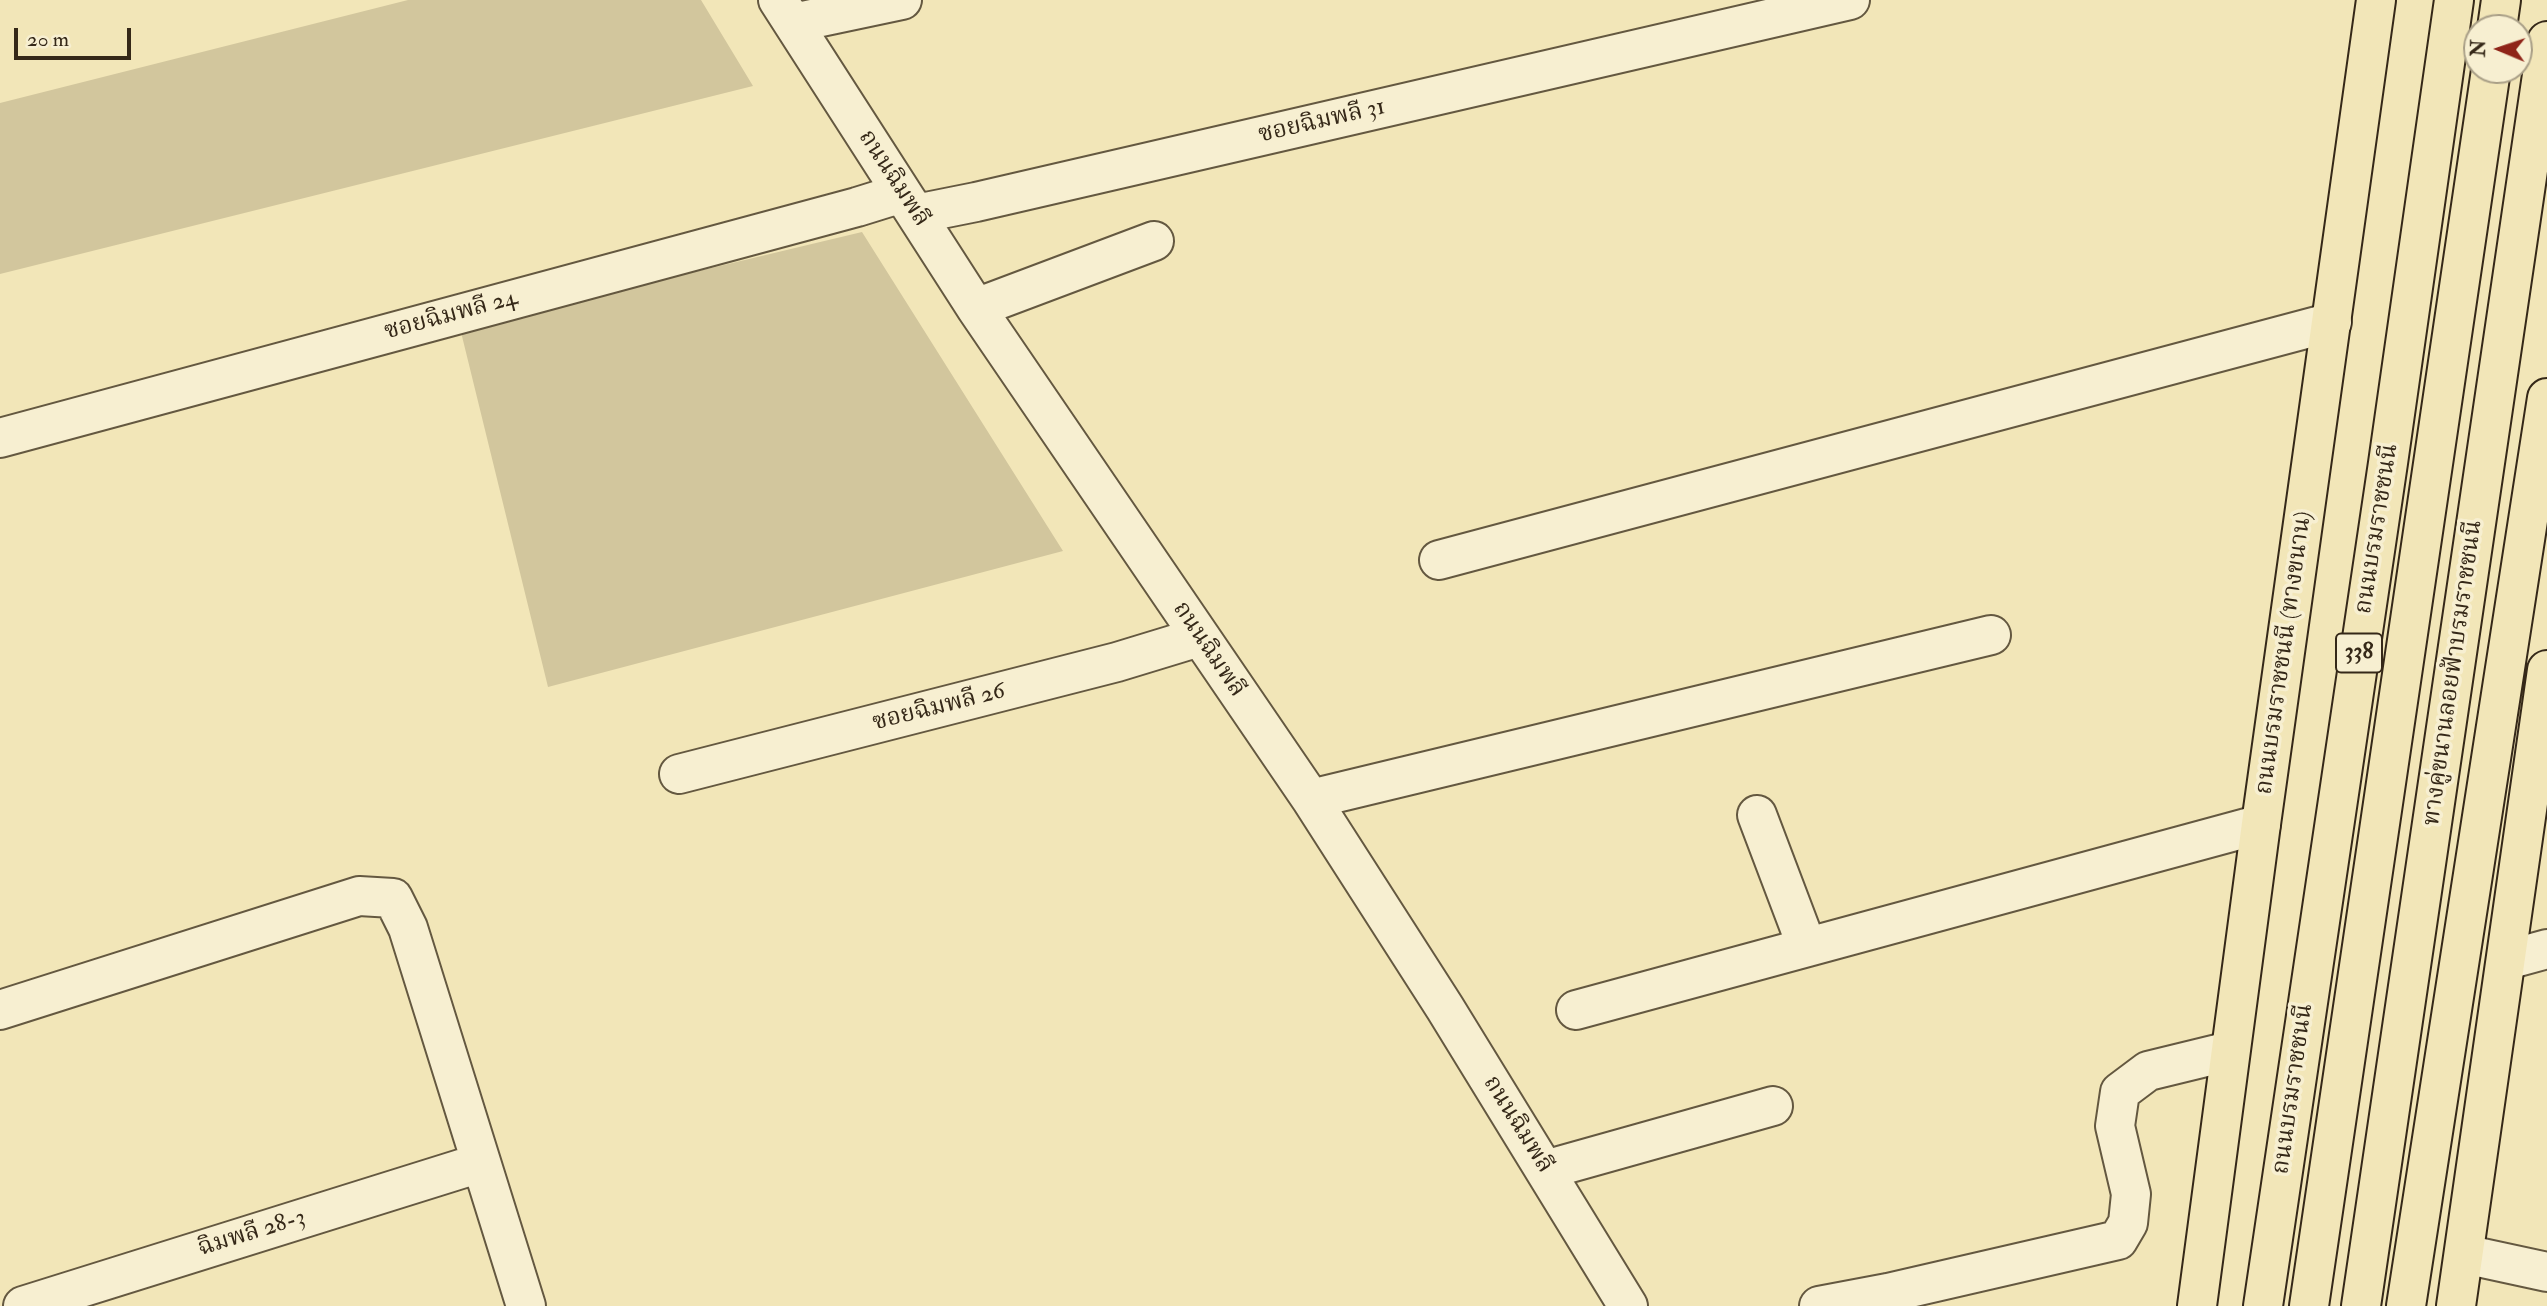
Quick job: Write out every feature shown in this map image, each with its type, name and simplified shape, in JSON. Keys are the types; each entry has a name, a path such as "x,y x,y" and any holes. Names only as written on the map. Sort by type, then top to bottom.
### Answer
{"main road":[{"name":"ถนนบรมราชชนนี (ทางขนาน)","path":"2197,1306 2376,0"},
{"name":"ถนนบรมราชชนนี","path":"2263,1306 2454,0"},
{"name":"ทางคู่ขนานลอยฟ้าบรมราชชนนี","path":"2361,1306 2547,41"},
{"name":"ทางคู่ขนานลอยฟ้าบรมราชชนนี","path":"2309,1306 2489,84"},
{"path":"2406,1306 2547,398"},
{"path":"2456,1306 2543,736 2547,670"}],"street":[{"path":"785,11 902,0"},
{"name":"ซอยฉิมพลี 31","path":"909,203 976,202 1850,0"},
{"name":"ถนนฉิมพลี","path":"785,11 976,309 1311,799 1445,1008 1628,1306"},
{"name":"ซอยฉิมพลี 24","path":"0,438 857,207 909,203"},
{"path":"976,309 1154,241"},
{"path":"1439,560 2332,322"},
{"path":"1311,799 1992,635"},
{"name":"ซอยฉิมพลี 26","path":"679,774 1117,662 1199,637"},
{"path":"1758,816 1807,947"},
{"path":"1576,1010 2261,824"},
{"path":"0,1010 359,896 393,898 408,928 526,1306"},
{"path":"2507,960 2547,949"},
{"path":"1819,1306 2118,1240 2128,1223 2131,1195 2115,1126 2120,1092 2148,1071 2230,1051"},
{"path":"1545,1170 1773,1105"},
{"name":"ฉิมพลี 28-3","path":"23,1306 481,1163"},
{"path":"2464,1254 2547,1272"}],"shaded area":[{"path":"408,0 701,0 753,86 0,274 0,103"},
{"path":"862,232 1063,551 548,687 460,328"}]}
